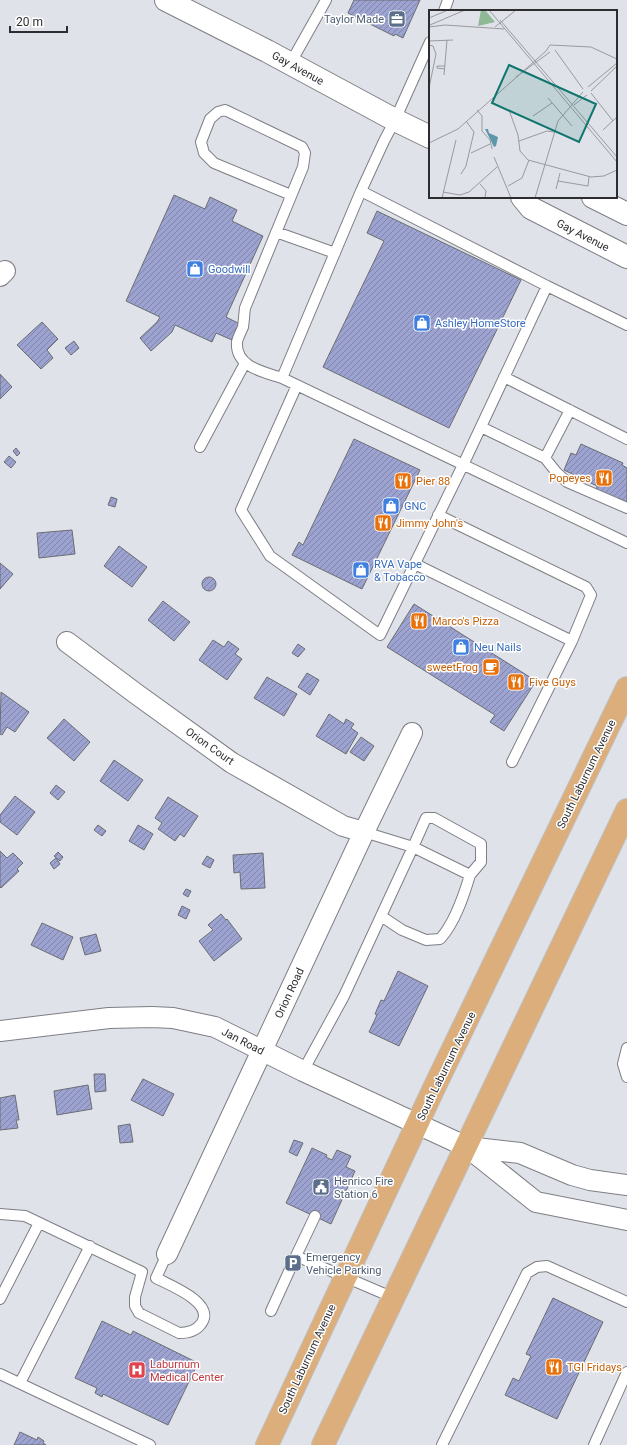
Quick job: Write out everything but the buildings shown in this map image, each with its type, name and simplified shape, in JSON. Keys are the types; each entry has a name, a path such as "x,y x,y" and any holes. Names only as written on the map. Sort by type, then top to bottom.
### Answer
{"main road":[{"name":"South Laburnum Avenue","path":"267,1445 417,1124 627,688"},
{"path":"323,1445 443,1193 467,1147 627,810"}],"street":[{"name":"Gay Avenue","path":"166,0 429,137"},
{"name":"Gay Avenue","path":"523,198 531,208 627,257"},
{"path":"596,198 625,209"},
{"name":"Orion Court","path":"67,642 232,763 343,826 364,832"},
{"name":"Orion Road","path":"167,1254 364,832 412,733"},
{"name":"Jan Road","path":"0,1030 109,1018 152,1017 173,1018 215,1027 303,1071 467,1147"},
{"path":"467,1147 520,1153 572,1176 627,1185"},
{"path":"467,1147 536,1202 627,1220"}],"lane":[{"path":"290,64 326,0"},
{"path":"444,10 448,0"},
{"path":"282,378 361,191 429,44"},
{"path":"291,195 214,163 204,153 201,142 210,119 218,112 225,110 302,147 305,153 303,167 245,308 242,328 237,342 238,354 245,363 253,368 297,385 627,543"},
{"path":"361,191 627,325"},
{"path":"276,232 335,252"},
{"path":"297,385 241,510 270,556 380,635 463,465 547,286"},
{"path":"200,447 245,363"},
{"path":"504,377 627,439"},
{"path":"545,458 570,410"},
{"path":"481,427 545,458 557,473 567,482 627,508"},
{"path":"438,515 586,587 591,595 572,641 512,762"},
{"path":"415,564 572,641"},
{"path":"303,1071 344,996 426,818 434,818 481,844 482,862 470,875 466,889 448,930 440,938 426,940 402,930 381,916"},
{"path":"364,832 413,847 470,875"},
{"path":"627,1048 623,1064 627,1077"},
{"path":"0,1214 25,1216 156,1278 197,1300 204,1310 204,1318 201,1324 194,1330 186,1333 179,1333 139,1313 135,1306 135,1297 142,1272"},
{"path":"271,1311 315,1216"},
{"path":"0,1299 39,1223"},
{"path":"20,1383 90,1246"},
{"path":"156,1278 167,1254"},
{"path":"296,1256 394,1298"},
{"path":"442,1445 527,1273 537,1267 547,1266 627,1302"},
{"path":"594,1445 627,1372"},
{"path":"0,1374 150,1445"}],"place":[{"name":"Taylor Made","path":"397,19"},
{"name":"Goodwill","path":"195,269"},
{"name":"Ashley HomeStore","path":"422,323"},
{"name":"Popeyes","path":"604,478"},
{"name":"Pier 88","path":"403,481"},
{"name":"GNC","path":"391,506"},
{"name":"Jimmy John's","path":"383,523"},
{"name":"RVA Vape & Tobacco","path":"361,570"},
{"name":"Marco's Pizza","path":"419,621"},
{"name":"Neu Nails","path":"461,647"},
{"name":"sweetFrog","path":"491,667"},
{"name":"Five Guys","path":"516,682"},
{"name":"Henrico Fire Station 6","path":"321,1187"},
{"name":"Emergency Vehicle Parking","path":"293,1263"},
{"name":"TGI Fridays","path":"554,1367"},
{"name":"Laburnum Medical Center","path":"137,1370"}]}
